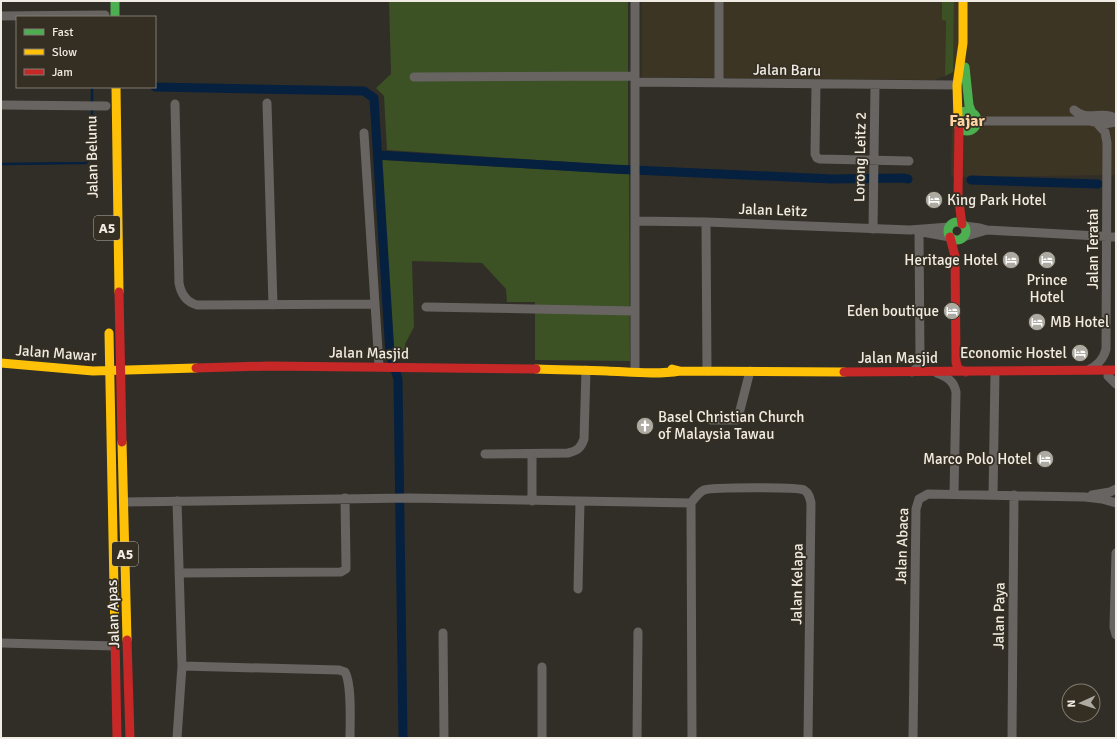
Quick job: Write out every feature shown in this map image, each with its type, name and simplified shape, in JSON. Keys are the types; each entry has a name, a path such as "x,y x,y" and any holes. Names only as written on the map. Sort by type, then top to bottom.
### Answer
{"main road":[{"path":"115,1 115,16"},
{"path":"959,151 966,136 975,126 975,116 972,113 968,99 962,43 962,1"},
{"path":"962,43 957,85 960,129 966,131 975,126"},
{"path":"957,85 960,86 968,99"},
{"name":"Jalan Belunu","path":"116,88 120,370"},
{"path":"955,269 962,238 966,232 963,225 958,195 959,122 962,113 972,113"},
{"path":"958,195 948,232 954,251 956,362 958,369 966,372"},
{"path":"950,226 957,222 963,225"},
{"path":"950,237 955,240 962,238"},
{"name":"A5","path":"109,327 109,370"},
{"name":"Jalan Mawar","path":"1,363 68,369 120,370"},
{"name":"Jalan Masjid","path":"120,370 269,366 586,370 618,371 629,373 668,373 680,370"},
{"name":"Jalan Masjid","path":"618,371 628,368 668,368 707,371 912,372 1073,372 1087,370 1116,370"},
{"name":"Jalan Apas","path":"109,370 116,738"},
{"name":"Jalan Apas","path":"120,370 130,738"},
{"path":"1073,372 1080,375 1112,377"}],"street":[{"path":"635,1 635,368"},
{"path":"719,1 719,83"},
{"path":"1,16 105,13"},
{"name":"Jalan Baru","path":"414,77 635,79 719,83 957,85"},
{"path":"816,84 815,154 817,158 909,161"},
{"name":"Lorong Leitz 2","path":"873,229 875,85"},
{"path":"938,86 947,90 957,99"},
{"path":"175,104 178,283 186,300 197,305 375,304"},
{"path":"268,104 273,305"},
{"path":"1,106 106,106"},
{"path":"1074,110 1083,116 1110,116 1116,121"},
{"path":"975,126 1096,122 1104,124 1116,121"},
{"name":"Jalan Teratai","path":"1087,370 1095,366 1102,359 1106,349 1111,236 1108,143 1105,132 1096,122"},
{"path":"364,133 375,304 383,367"},
{"name":"Jalan Leitz","path":"635,221 706,222 915,231"},
{"path":"706,222 707,371"},
{"path":"963,225 986,230 1111,236"},
{"path":"915,231 950,226"},
{"path":"962,238 986,230"},
{"path":"915,231 950,237"},
{"path":"912,372 918,367 920,359 915,231"},
{"path":"426,307 635,311"},
{"path":"485,454 568,453 576,451 581,446 584,439 586,370"},
{"path":"711,420 738,418 750,371"},
{"path":"935,372 950,380 955,387 956,392 954,494"},
{"path":"993,495 995,372"},
{"path":"1112,377 1116,384"},
{"path":"532,454 532,501"},
{"name":"Jalan Kelapa","path":"691,503 704,490 710,489 800,489 810,497 812,503 808,738"},
{"path":"1085,497 1110,492 1116,489"},
{"name":"Jalan Abaca","path":"913,738 916,503 919,499 928,494 1085,497"},
{"name":"Jalan Paya","path":"1012,738 1014,495"},
{"path":"1085,497 1102,499 1116,503"},
{"path":"179,573 341,572 346,569 345,498"},
{"path":"124,502 409,498 691,503 692,738"},
{"path":"177,502 182,666 177,738"},
{"path":"578,588 580,502"},
{"path":"1116,553 1114,627 1116,635"},
{"path":"637,738 638,632"},
{"path":"443,633 444,738"},
{"path":"1,643 115,646"},
{"path":"182,666 339,670 345,672 348,677 349,686 350,738"},
{"path":"542,667 542,738"}],"shaded area":[{"path":"642,1 942,1 942,20 946,21 945,76 934,80 642,77"},
{"path":"954,1 1116,1 1116,175 951,177"}],"green space":[{"path":"389,1 628,1 628,166 387,150 384,96 376,88 391,74"},
{"path":"942,1 954,1 953,72 945,76 946,21 942,20"},
{"path":"381,160 629,174 630,361 535,360 535,302 507,302 506,289 482,263 412,261 414,327 405,344 407,357 400,357 394,352"}],"waterway":[{"path":"156,87 364,91 374,98 390,354 398,379 403,738"},
{"path":"92,88 92,104"},
{"path":"1,164 86,163 92,155 92,109"},
{"path":"378,155 612,169 832,179 908,179"},
{"path":"971,180 1098,184"}],"traffic: fast":[{"path":"115,1 115,16"},
{"path":"965,67 969,105 972,113"},
{"path":"967,111 974,114 977,121 974,128 967,131 960,128 957,121 960,114 967,111"},
{"path":"957,222 963,225 966,231 963,237 957,240 951,237 948,231 951,225 957,222"}],"traffic: slow":[{"path":"958,118 957,85 963,43 963,1"},
{"path":"116,88 119,292"},
{"path":"109,333 115,639"},
{"path":"1,363 93,371 196,368"},
{"path":"536,369 653,373 680,371"},
{"path":"672,369 680,371 844,372"},
{"path":"122,442 127,640"}],"traffic: jam":[{"path":"959,126 958,195 962,224"},
{"path":"950,237 955,256 956,362 958,369 966,372"},
{"path":"119,292 122,442"},
{"path":"196,368 269,366 536,369"},
{"path":"844,372 1116,370"},
{"path":"115,639 117,738"},
{"path":"127,640 130,738"}],"place":[{"name":"King Park Hotel","path":"934,200"},
{"name":"Heritage Hotel","path":"1011,260"},
{"name":"Prince Hotel","path":"1047,260"},
{"name":"Eden boutique","path":"952,311"},
{"name":"MB Hotel","path":"1037,322"},
{"name":"Economic Hostel","path":"1080,353"},
{"name":"Basel Christian Church of Malaysia Tawau","path":"645,426"},
{"name":"Marco Polo Hotel","path":"1045,459"}],"district":[{"name":"Fajar","path":"967,121"}]}
